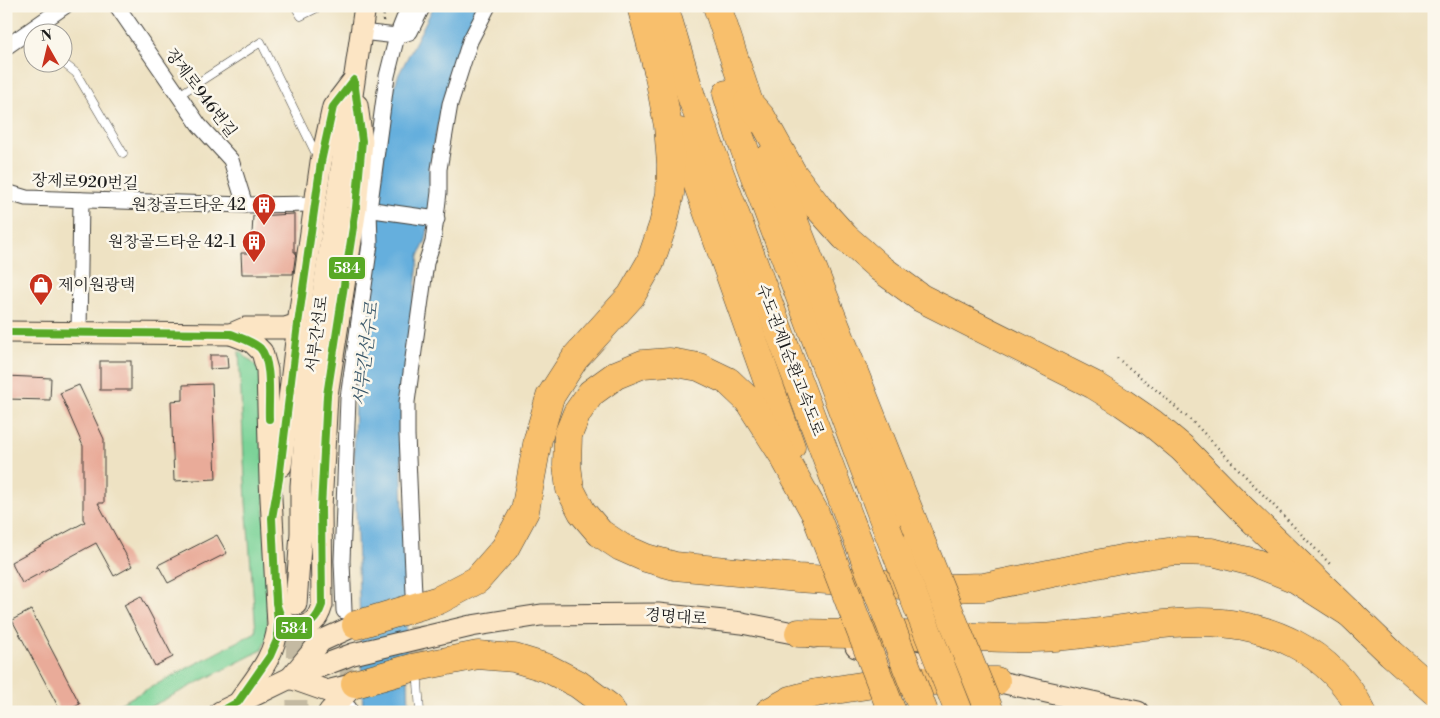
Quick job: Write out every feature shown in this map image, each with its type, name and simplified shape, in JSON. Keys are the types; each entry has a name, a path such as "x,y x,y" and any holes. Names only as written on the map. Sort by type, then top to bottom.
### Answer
{"highway":[{"path":"350,618 411,602 440,600 477,580 505,548 525,511 538,440 550,397 575,358 630,296 650,263 664,225 670,194 672,164 668,126 658,71 641,6"},
{"name":"수도권제1순환고속도로","path":"664,6 692,99 924,712"},
{"name":"수도권제1순환고속도로","path":"700,6 740,137 959,712"},
{"path":"717,6 748,102 990,712"},
{"path":"658,71 815,513 892,712"},
{"path":"748,102 762,118 792,174 818,207 845,237 880,268 921,298 1094,386 1152,423 1182,448 1248,516 1391,653 1434,691"},
{"path":"815,513 783,455 748,400 728,382 699,368 670,362 652,363 643,364 616,375 591,393 577,413 568,435 567,465 570,489 582,512 600,533 621,547 646,558 675,566 798,578 946,588 984,587 1126,558 1175,551 1212,552 1256,563 1296,579 1351,614"},
{"path":"800,633 1034,638 1076,636 1145,626 1199,622 1234,624 1288,639 1309,652 1336,673 1355,698 1362,712"},
{"path":"346,704 415,675 478,655 514,658 547,668 578,684 609,707 612,712"},
{"path":"769,712 791,700 816,693 893,681 996,681"}],"street":[{"path":"47,22 66,6"},
{"name":"장제로946번길","path":"117,6 199,125 231,160 245,205"},
{"name":"서부간선로","path":"286,604 301,533 301,486 308,398 365,6"},
{"path":"6,332 231,334 252,342 262,352 268,370 272,518 286,604 282,620 295,629 310,625 318,617 322,605 321,508 327,395 368,209 387,76 397,36 410,6"},
{"path":"361,32 397,36 410,32 422,6"},
{"path":"411,602 408,402 426,263 433,242 439,192 439,169 450,104 470,41 488,6"},
{"path":"7,44 22,37"},
{"path":"272,518 279,479 298,324 321,162 333,108 354,80"},
{"path":"350,618 342,561 348,398 370,244 362,141 354,80"},
{"name":"장제로920번길","path":"6,192 26,198 245,205 314,204"},
{"path":"79,332 81,200"},
{"path":"368,209 435,218"},
{"path":"231,334 245,328 285,328 298,324"},
{"path":"243,707 277,640 278,625 286,604"},
{"path":"322,605 330,621 335,624 350,618"},
{"name":"경명대로","path":"220,712 243,707 290,678 353,654 472,626 541,615 658,614 742,623 800,633 996,681 1138,712"},
{"path":"346,704 327,691 290,678 321,641 350,618"},
{"path":"996,681 1073,712"}],"lane":[{"path":"294,6 301,16 321,6"},
{"path":"179,96 261,42 296,110 313,150 321,162"},
{"path":"72,70 76,73 123,153"},
{"path":"415,675 420,712"}],"path":[{"path":"1117,358 1162,394 1196,425 1334,568"}],"green space":[{"path":"239,351 261,370 268,634 262,650 140,712 104,712 256,632 246,502"}],"water":[{"name":"서부간선수로","path":"434,6 480,6 451,69 433,146 429,178 434,196 426,240 419,256 402,394 402,481 409,712 363,712 354,449 355,396 374,254 389,103 398,76"}],"building":[{"path":"294,214 294,252 296,252 293,274 242,274 241,253 251,253 253,216"},
{"path":"210,355 227,355 228,368 210,369"},
{"path":"100,361 131,361 131,390 100,390"},
{"path":"6,376 51,378 50,400 6,399"},
{"path":"212,384 216,479 174,481 171,401 183,400 183,385"},
{"path":"79,385 104,439 104,503 98,503 132,566 114,576 96,543 22,583 11,562 85,522 83,519 83,446 60,393"},
{"path":"217,535 227,553 168,583 158,565"},
{"path":"141,596 173,657 155,666 124,605"},
{"path":"31,610 80,704 65,712 61,712 12,620"}],"tunnel":[{"path":"414,603 418,672"},
{"path":"296,604 297,712"},
{"path":"345,622 348,692"}],"transit line":[{"name":"584","path":"354,80 362,141 356,208 327,395 321,508 322,605 318,615 312,621 305,626 295,629 282,620 276,603 272,518 279,479 298,324 321,162 333,107 354,80"},
{"name":"584","path":"6,332 231,334 254,343 264,354 267,362 269,382 269,419"},
{"name":"584","path":"220,712 238,702 270,656 277,640 278,625 275,583"}],"place":[{"name":"원창골드타운 42","path":"264,226"},
{"name":"원창골드타운 42-1","path":"254,263"},
{"name":"제이원광택","path":"41,306"}]}
